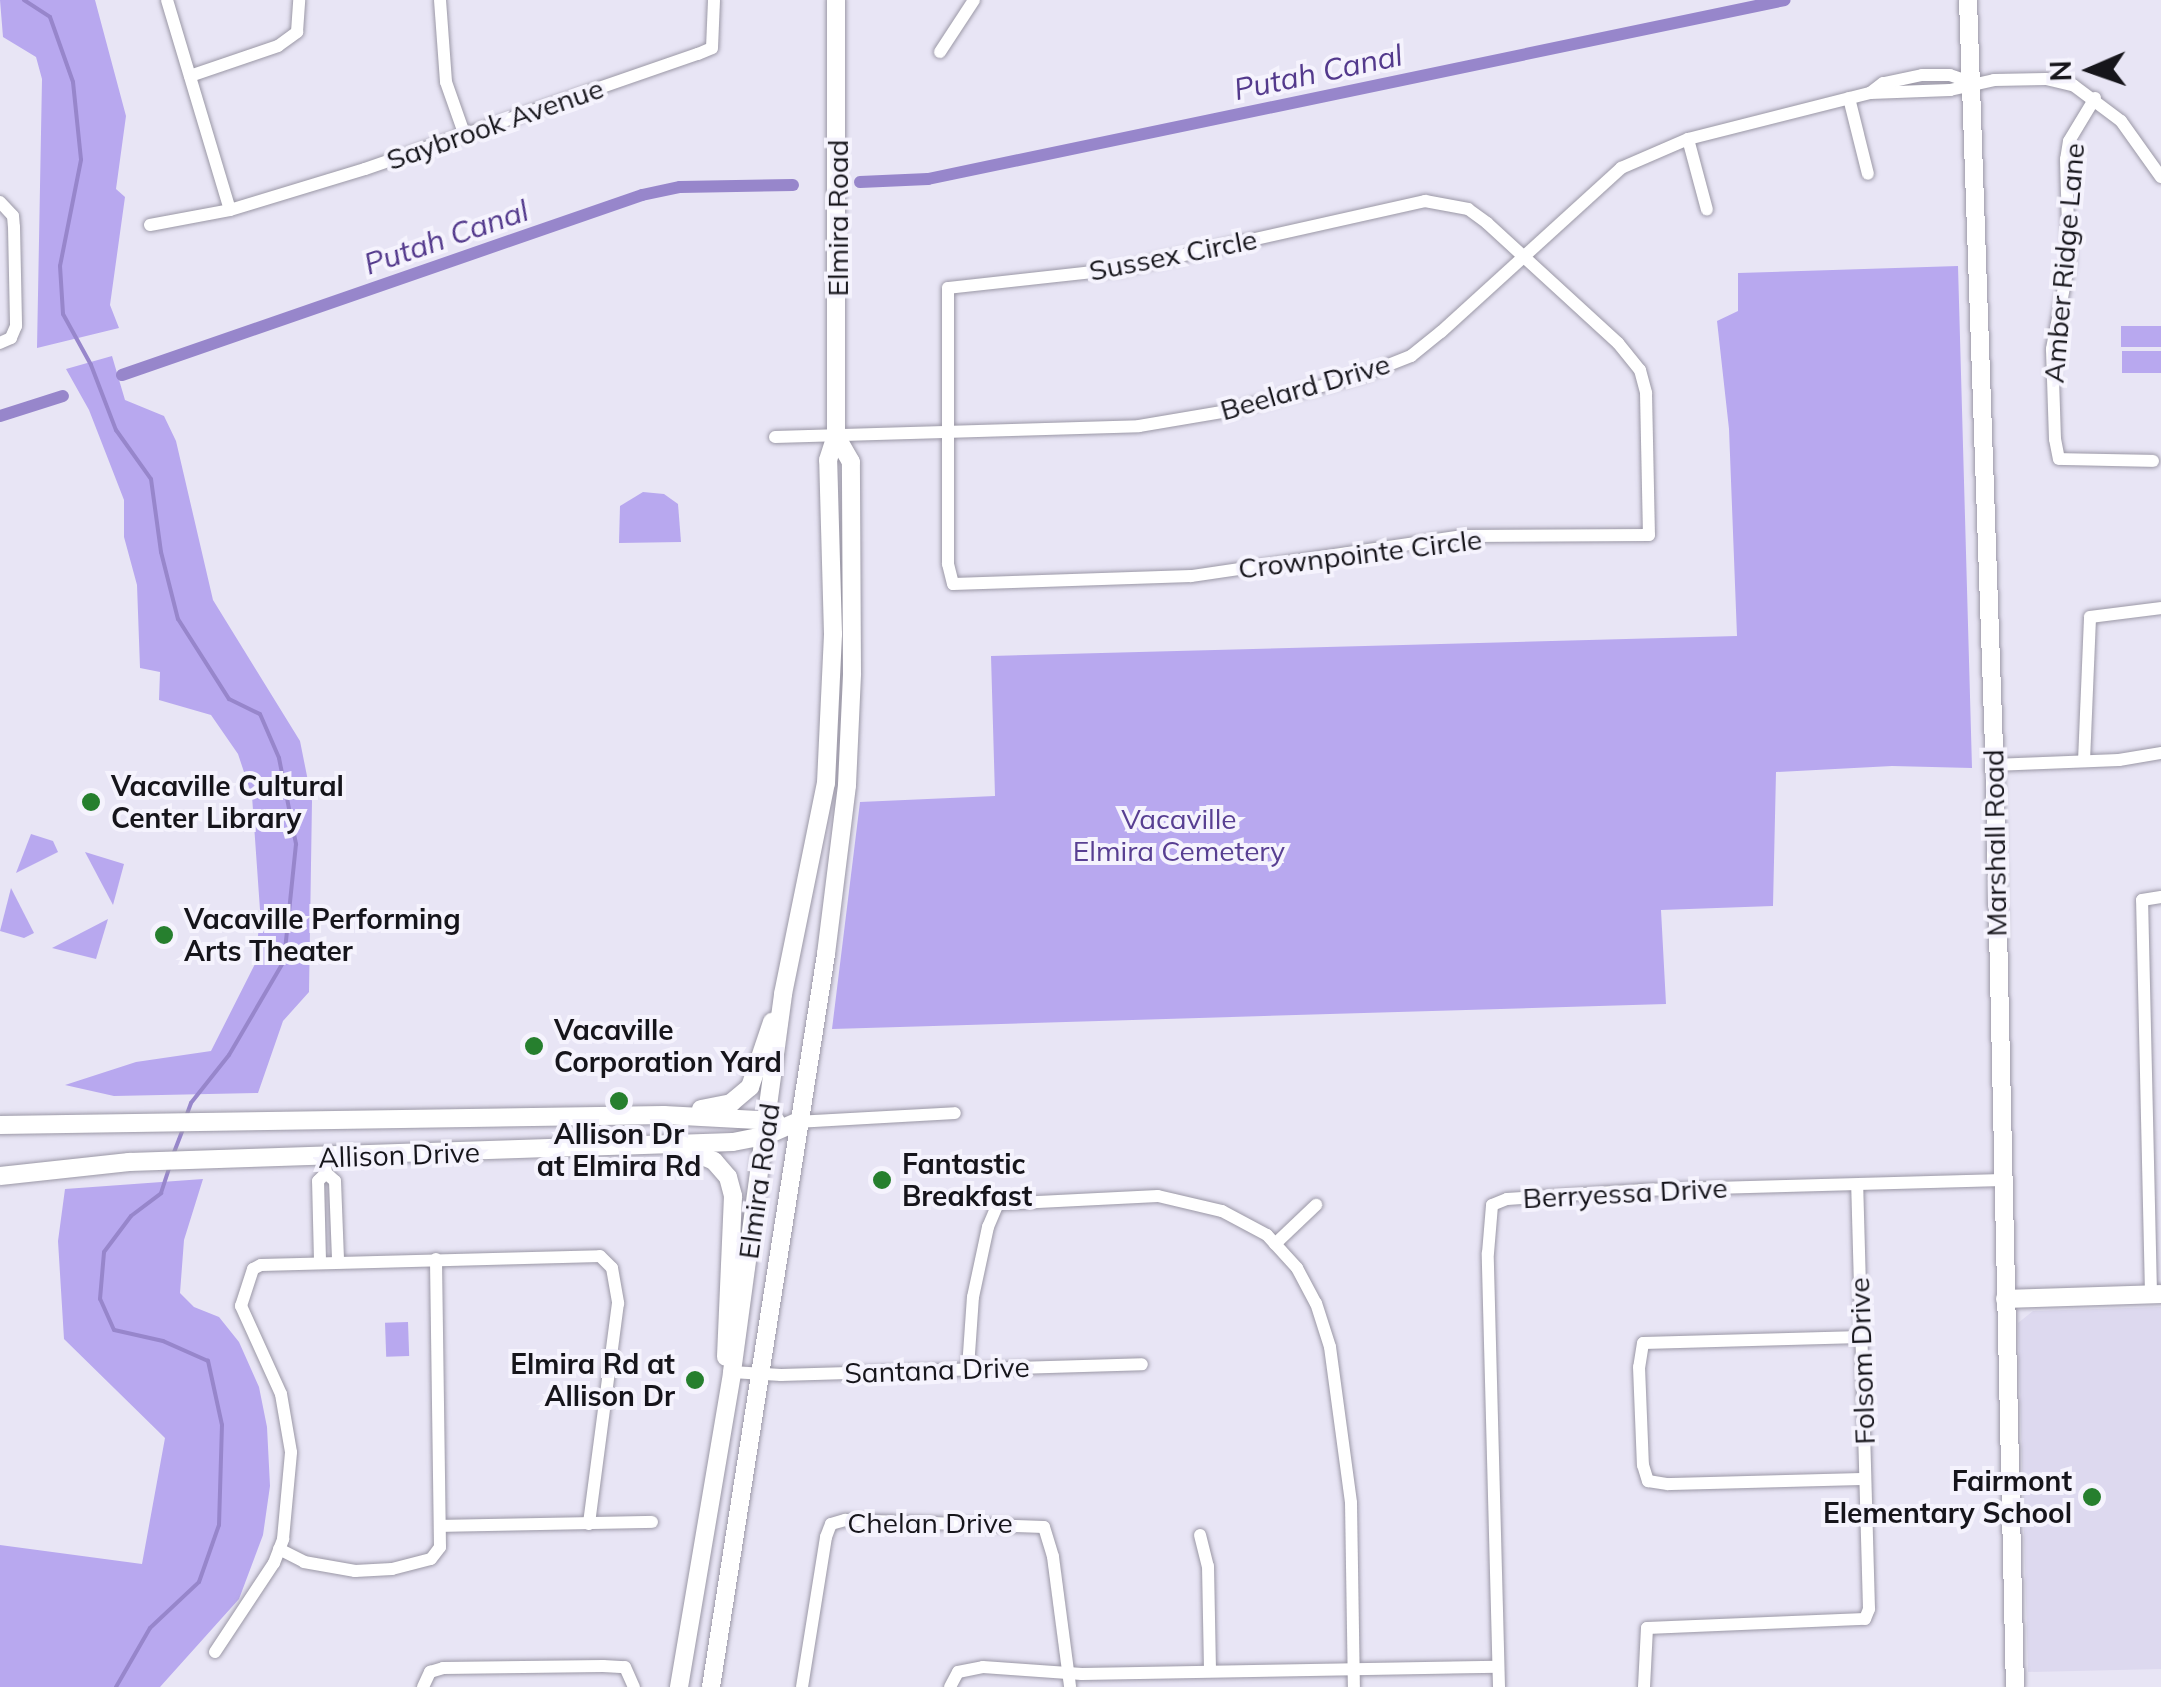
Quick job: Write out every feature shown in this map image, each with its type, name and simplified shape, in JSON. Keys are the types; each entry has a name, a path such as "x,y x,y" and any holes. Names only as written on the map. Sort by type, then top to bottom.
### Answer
{"main road":[{"name":"Elmira Road","path":"679,1687 730,1380 782,994 826,783 834,634 828,460 836,436 836,0"},
{"name":"Marshall Road","path":"1968,0 1993,764 2015,1687"},
{"name":"Elmira Road","path":"711,1687 796,1122 826,954 847,785 852,673 850,462 836,436"},
{"path":"664,1115 716,1107 740,1097 757,1072 782,994"},
{"name":"Allison Drive","path":"0,1125 664,1115 766,1128"},
{"name":"Allison Drive","path":"0,1176 130,1162 325,1165 676,1144 796,1122"},
{"path":"676,1144 714,1161 728,1176 733,1196 725,1319 730,1380"},
{"path":"2005,1299 2156,1294"}],"street":[{"path":"167,0 230,210"},
{"path":"190,76 278,46 297,32 299,0"},
{"path":"440,0 446,82 464,133"},
{"name":"Saybrook Avenue","path":"150,225 230,210 712,48 714,0"},
{"path":"940,52 974,0"},
{"name":"Beelard Drive","path":"775,437 1096,430 1168,422 1362,376 1412,356 1621,168 1688,139 1870,93 1950,90 1970,82 2046,79 2073,86 2121,120 2161,177"},
{"path":"1849,98 1868,174"},
{"name":"Amber Ridge Lane","path":"2095,98 2069,141 2066,159 2070,262 2052,349 2059,459 2153,461"},
{"path":"1688,139 1707,210"},
{"name":"Sussex Circle","path":"946,433 948,288 1121,269 1425,201 1468,209 1522,257"},
{"path":"0,202 12,216 14,227 16,326 11,338 0,344"},
{"name":"Crownpointe Circle","path":"946,433 948,564 953,584 1191,576 1463,536 1649,535 1646,393 1640,370 1618,343 1522,257"},
{"path":"2084,762 2090,617 2161,608"},
{"path":"1993,764 2084,762 2161,753"},
{"path":"2156,1294 2155,1151 2142,900 2161,897"},
{"name":"Allison Drive","path":"796,1122 955,1113"},
{"path":"325,1165 335,1181 338,1260"},
{"path":"320,1260 318,1182 325,1165"},
{"name":"Berryessa Drive","path":"1499,1687 1488,1224 1492,1204 1507,1199 1641,1190 2003,1180"},
{"name":"Folsom Drive","path":"1644,1687 1647,1628 1866,1619 1869,1609 1857,1185"},
{"path":"968,1368 973,1297 988,1228 998,1204 1150,1196 1194,1201 1222,1211 1276,1244 1316,1302 1330,1346 1351,1503 1354,1687"},
{"path":"1276,1244 1316,1205"},
{"path":"215,1652 279,1549 291,1452 281,1394 242,1306 252,1269 261,1264 600,1256 612,1268 618,1303 589,1524"},
{"path":"279,1549 327,1568 392,1569 430,1559 440,1547 436,1260"},
{"path":"1860,1338 1643,1343 1641,1426 1648,1482 1865,1480"},
{"name":"Santana Drive","path":"730,1380 758,1374 1142,1364"},
{"name":"Chelan Drive","path":"802,1687 831,1524 845,1520 1024,1523 1044,1527 1053,1557 1069,1680"},
{"path":"442,1526 652,1522"},
{"path":"1200,1535 1208,1566 1210,1671"},
{"path":"423,1687 430,1672 443,1668 603,1666 625,1667 634,1687"},
{"path":"950,1687 958,1672 983,1667 1069,1680 1210,1671 1498,1667"}],"shaded area":[{"name":"Fairmont Elementary School","path":"2161,1307 2161,1669 2028,1672 2018,1323 2033,1311"}],"green space":[{"path":"0,0 95,0 126,116 116,189 125,197 110,305 119,328 37,348 42,79 36,57 3,37"},
{"name":"Vacaville Elmira Cemetery","path":"1958,266 1972,768 1892,766 1776,772 1773,906 1661,910 1666,1004 832,1029 860,802 995,796 991,656 1737,636 1729,429 1717,321 1738,311 1738,273"},
{"path":"2121,326 2161,326 2161,347 2121,347"},
{"path":"2122,351 2161,351 2161,373 2122,373"},
{"path":"112,356 125,400 164,416 176,441 213,600 300,741 312,801 309,992 283,1021 258,1093 114,1096 65,1085 136,1062 211,1051 256,962 260,910 252,796 238,754 211,715 159,700 160,672 140,668 137,585 124,537 124,500 89,410 66,369"},
{"path":"643,492 664,494 678,504 681,542 619,543 620,506"},
{"path":"31,834 53,841 58,852 16,873"},
{"path":"85,852 124,864 113,905"},
{"path":"11,888 34,933 24,938 0,931"},
{"path":"108,919 96,959 52,948"},
{"path":"203,1179 184,1240 180,1293 194,1307 219,1317 239,1342 259,1387 267,1427 270,1486 263,1535 239,1599 160,1687 0,1687 0,1545 142,1564 165,1438 64,1339 58,1241 65,1189"},
{"path":"408,1322 409,1356 386,1357 385,1323"}],"waterway":[{"path":"24,0 50,17 73,82 81,160 60,266 63,314 91,365 116,430 151,479 161,552 178,619 229,699 260,714 279,758 296,844 284,961 229,1055 191,1103 186,1117"},
{"name":"Putah Canal","path":"860,182 928,179 1785,0"},
{"name":"Putah Canal","path":"122,375 642,195 680,187 793,185"},
{"name":"Putah Canal","path":"0,416 63,396"},
{"path":"173,1155 182,1131"},
{"path":"116,1687 150,1628 199,1582 219,1525 222,1425 208,1361 163,1341 114,1330 100,1299 104,1252 131,1216 161,1193 169,1168"}],"place":[{"name":"Vacaville Cultural Center Library","path":"91,802"},
{"name":"Vacaville Performing Arts Theater","path":"164,935"},
{"name":"Vacaville Corporation Yard","path":"534,1046"},
{"name":"Allison Dr at Elmira Rd","path":"619,1101"},
{"name":"Fantastic Breakfast","path":"882,1180"},
{"name":"Elmira Rd at Allison Dr","path":"695,1380"},
{"name":"Fairmont Elementary School","path":"2092,1497"}]}
